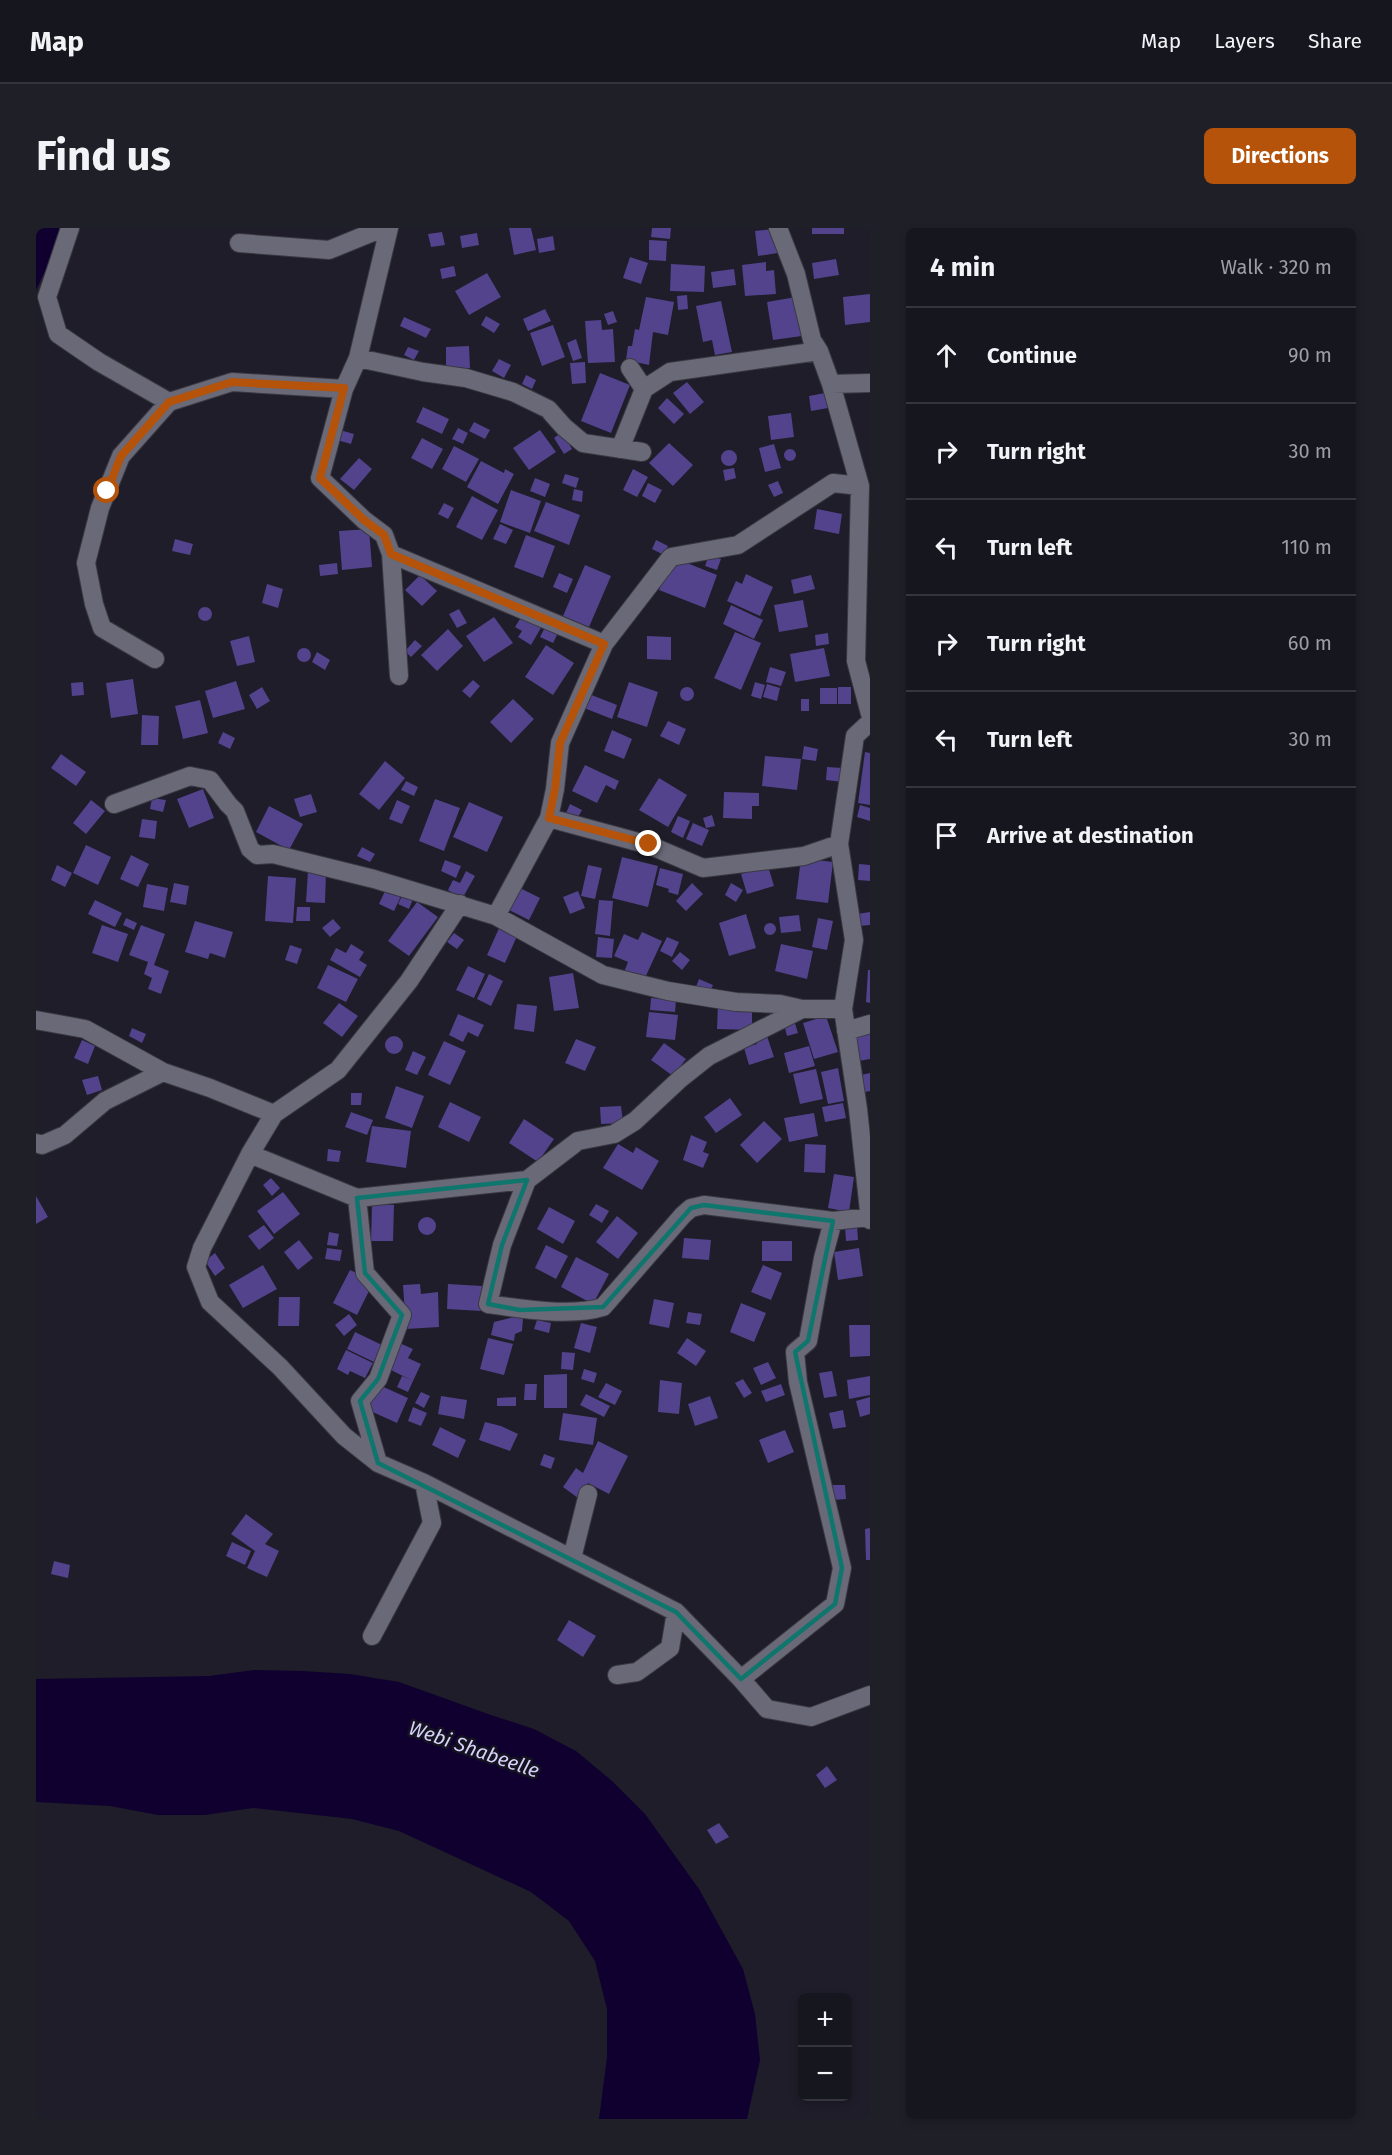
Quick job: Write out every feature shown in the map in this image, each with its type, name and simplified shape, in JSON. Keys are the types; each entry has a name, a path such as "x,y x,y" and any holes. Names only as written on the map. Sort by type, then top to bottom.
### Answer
{"street":[{"path":"70,228 47,297 58,334 99,362 169,402"},
{"path":"239,243 329,250 383,228"},
{"path":"389,228 358,358 344,388 320,478 364,520 384,535 391,554 399,676"},
{"path":"778,228 796,274 812,340 819,351 831,384 861,486 856,661 870,714"},
{"path":"620,449 644,389 670,372 819,351"},
{"path":"358,358 423,372 466,378 513,392 548,409 583,443 642,452"},
{"path":"630,368 644,389"},
{"path":"155,659 102,628 94,604 86,563 100,508 121,456 169,402 232,382 344,388"},
{"path":"831,384 870,383"},
{"path":"496,916 549,818 560,743 604,644 671,557 738,545 833,483 861,486"},
{"path":"391,554 604,644"},
{"path":"527,1180 502,1245 488,1304 520,1310 591,1311 603,1307 683,1215 691,1208 704,1205 833,1221 870,1218 858,1109 843,1009 862,937 839,844 855,736 870,722"},
{"path":"114,804 190,776 210,780 235,810 250,849 257,855 284,856 375,879 496,916 603,975 668,991 736,1002 780,1004 802,1009 843,1009"},
{"path":"549,818 649,844 703,868 804,856 839,844"},
{"path":"460,904 409,981 338,1070 274,1114 250,1154 202,1248 196,1267 210,1302 280,1367 344,1436 378,1463 424,1483 676,1612 767,1709 811,1716 870,1695"},
{"path":"250,1154 357,1198 527,1180 578,1141 614,1134 634,1121 709,1056 802,1009"},
{"path":"36,1020 85,1029 163,1072 274,1114"},
{"path":"846,1030 870,1024"},
{"path":"36,1143 42,1145 65,1135 105,1101 163,1072"},
{"path":"357,1198 365,1273 402,1315 378,1379 360,1401 378,1463"},
{"path":"741,1680 835,1604 842,1568 798,1382 795,1352 808,1341 823,1258 833,1221"},
{"path":"372,1636 432,1523 424,1483"},
{"path":"572,1558 588,1494"},
{"path":"616,1676 637,1672 670,1648 676,1612"}],"highlighted area":[{"path":"527,1180 502,1245 488,1304 520,1310 603,1307 691,1208 704,1205 833,1221 808,1341 795,1352 842,1568 835,1604 741,1679 676,1612 378,1463 360,1401 378,1379 402,1315 365,1273 357,1198"}],"water":[{"path":"36,228 62,228 58,244 36,290"},
{"name":"Webi Shabeelle","path":"254,1670 350,1674 399,1682 534,1729 576,1751 612,1781 645,1814 699,1889 743,1969 755,2014 760,2060 747,2119 599,2119 607,2057 607,2009 595,1961 569,1921 531,1892 399,1831 352,1819 253,1808 205,1815 158,1815 110,1806 36,1802 36,1679 209,1676"}],"building":[{"path":"509,228 531,228 536,250 514,255"},
{"path":"652,228 671,228 670,239 651,237"},
{"path":"812,228 844,228 844,234 812,234"},
{"path":"774,229 778,253 758,256 755,231"},
{"path":"442,232 445,245 431,247 428,234"},
{"path":"477,233 479,245 462,248 460,236"},
{"path":"553,236 555,250 539,253 537,239"},
{"path":"649,240 667,241 666,261 649,260"},
{"path":"630,257 648,263 641,284 623,278"},
{"path":"836,259 839,275 814,279 812,263"},
{"path":"766,262 766,271 774,270 776,294 745,296 742,265"},
{"path":"671,264 705,266 704,292 670,291"},
{"path":"454,266 456,276 442,279 440,269"},
{"path":"734,269 736,285 713,288 711,272"},
{"path":"487,273 501,297 469,315 455,291"},
{"path":"870,294 870,322 845,325 843,297"},
{"path":"687,295 688,309 678,310 677,296"},
{"path":"646,297 674,302 668,335 653,332 649,365 626,360 628,346 632,346 635,329 639,330"},
{"path":"796,297 802,336 773,340 767,302"},
{"path":"721,301 732,352 715,355 712,340 703,342 696,306"},
{"path":"545,309 551,321 528,331 523,319"},
{"path":"613,311 617,322 608,325 604,314"},
{"path":"486,316 500,324 494,333 481,325"},
{"path":"404,317 431,329 426,338 400,326"},
{"path":"601,320 602,330 613,329 615,362 588,363 585,321"},
{"path":"553,325 565,357 542,366 530,333"},
{"path":"576,339 582,358 573,361 567,343"},
{"path":"469,346 470,368 446,369 446,347"},
{"path":"408,347 419,351 414,360 404,355"},
{"path":"499,359 511,365 504,378 492,371"},
{"path":"585,362 586,383 572,384 570,363"},
{"path":"600,373 630,385 611,433 581,421"},
{"path":"526,375 536,380 532,389 522,384"},
{"path":"687,382 704,402 690,414 673,393"},
{"path":"825,393 828,408 811,411 809,396"},
{"path":"667,398 684,414 674,424 658,408"},
{"path":"423,407 449,419 442,434 416,422"},
{"path":"791,413 794,437 771,440 768,416"},
{"path":"474,422 490,430 485,439 469,431"},
{"path":"458,428 468,433 463,444 452,439"},
{"path":"340,430 354,434 351,444 337,440"},
{"path":"540,430 556,452 529,470 513,448"},
{"path":"562,432 572,449 564,454 554,438"},
{"path":"422,438 443,449 432,469 411,458"},
{"path":"669,443 693,465 673,486 649,463"},
{"path":"774,444 781,468 765,472 759,448"},
{"path":"454,446 479,459 466,482 442,469"},
{"path":"790,449 796,455 790,461 784,455"},
{"path":"726,450 732,450 737,458 735,464 726,466 721,461 721,455"},
{"path":"359,458 372,469 354,490 340,479"},
{"path":"481,461 504,473 505,469 514,474 498,504 467,487"},
{"path":"734,468 736,478 725,481 723,470"},
{"path":"633,469 648,477 637,497 623,490"},
{"path":"565,474 579,478 576,488 562,483"},
{"path":"535,478 550,484 545,497 530,491"},
{"path":"778,481 783,493 774,497 768,485"},
{"path":"648,483 662,490 655,503 642,496"},
{"path":"574,489 583,491 582,502 572,500"},
{"path":"511,490 541,501 530,533 500,522"},
{"path":"472,496 498,510 482,540 456,527"},
{"path":"546,502 580,515 569,545 534,531"},
{"path":"444,503 454,508 448,519 438,514"},
{"path":"817,509 842,514 839,534 814,529"},
{"path":"500,524 513,530 506,544 493,539"},
{"path":"369,529 372,567 342,570 339,531"},
{"path":"526,535 555,546 543,578 514,567"},
{"path":"175,539 193,544 190,555 172,551"},
{"path":"656,540 668,546 664,555 652,549"},
{"path":"709,555 721,559 717,570 705,566"},
{"path":"672,557 717,575 705,608 659,590"},
{"path":"337,563 338,574 320,576 319,565"},
{"path":"585,565 611,576 589,627 563,616"},
{"path":"559,573 573,579 567,593 553,587"},
{"path":"746,574 773,587 760,616 727,601 736,581 742,584"},
{"path":"420,575 437,591 422,606 405,590"},
{"path":"811,575 815,589 794,594 791,580"},
{"path":"267,584 283,589 278,608 262,603"},
{"path":"803,600 808,627 779,632 774,605"},
{"path":"731,605 763,620 754,639 723,624"},
{"path":"202,607 208,607 212,614 208,621 202,621 198,617 198,611"},
{"path":"459,609 467,623 457,628 449,614"},
{"path":"523,614 542,626 531,645 518,637 522,631 515,627"},
{"path":"494,617 513,643 484,662 466,636"},
{"path":"547,623 560,629 553,643 540,637"},
{"path":"448,629 463,646 437,671 421,655"},
{"path":"735,632 761,643 741,690 714,678"},
{"path":"828,633 829,644 816,646 815,635"},
{"path":"249,636 255,662 237,666 230,641"},
{"path":"647,636 671,637 671,660 647,659"},
{"path":"415,640 422,646 411,657 405,651"},
{"path":"546,645 574,663 553,695 525,677"},
{"path":"304,648 309,650 311,655 309,660 304,662 299,660 297,655 299,650"},
{"path":"824,648 830,676 795,682 790,654"},
{"path":"317,652 330,660 325,670 312,662"},
{"path":"770,667 786,672 781,686 766,682"},
{"path":"133,679 138,714 111,718 106,683"},
{"path":"473,680 480,686 470,698 462,691"},
{"path":"236,681 245,709 213,718 205,691"},
{"path":"83,682 84,695 72,696 71,683"},
{"path":"629,682 658,692 647,727 617,717"},
{"path":"755,682 765,685 761,699 751,696"},
{"path":"767,684 780,688 777,701 763,697"},
{"path":"262,687 270,701 257,709 249,695"},
{"path":"687,687 692,689 694,694 692,699 687,701 682,699 680,694 682,689"},
{"path":"838,687 851,687 851,704 838,704"},
{"path":"820,688 837,688 837,704 820,704"},
{"path":"589,694 617,705 612,719 584,708"},
{"path":"513,699 534,719 511,743 490,722"},
{"path":"801,699 809,699 809,711 801,711"},
{"path":"200,700 208,733 183,739 175,706"},
{"path":"142,715 159,716 158,745 141,745"},
{"path":"668,721 686,729 679,745 660,736"},
{"path":"612,730 632,739 624,759 604,751"},
{"path":"223,732 235,738 230,749 218,743"},
{"path":"804,746 818,749 816,761 802,759"},
{"path":"865,752 870,753 870,805 858,803"},
{"path":"61,754 86,772 76,786 51,768"},
{"path":"765,756 801,759 797,790 762,786"},
{"path":"385,761 405,778 379,810 359,794"},
{"path":"585,765 619,781 615,790 606,785 597,803 572,791"},
{"path":"827,767 843,768 842,782 826,780"},
{"path":"659,778 687,795 668,827 639,810"},
{"path":"406,781 418,787 414,796 401,790"},
{"path":"203,789 214,818 189,828 177,799"},
{"path":"724,792 759,793 759,806 752,806 752,819 723,818"},
{"path":"311,794 317,812 300,817 294,799"},
{"path":"152,798 166,800 163,812 150,809"},
{"path":"435,799 460,808 444,851 419,841"},
{"path":"91,800 105,811 86,834 73,823"},
{"path":"397,800 410,806 402,824 389,819"},
{"path":"469,802 503,817 487,852 453,837"},
{"path":"570,804 582,810 577,819 566,813"},
{"path":"860,805 870,808 870,821 857,817"},
{"path":"269,806 303,824 289,850 256,832"},
{"path":"712,815 715,826 706,828 703,818"},
{"path":"678,816 690,821 683,838 671,832"},
{"path":"142,819 157,821 155,839 139,837"},
{"path":"693,823 709,830 702,846 686,839"},
{"path":"86,845 111,857 98,885 73,873"},
{"path":"362,847 375,854 370,862 357,856"},
{"path":"131,855 149,864 138,887 120,879"},
{"path":"622,857 658,866 648,907 612,898"},
{"path":"801,858 833,862 828,903 796,899"},
{"path":"445,860 461,866 456,878 441,871"},
{"path":"859,864 870,865 870,881 858,880"},
{"path":"57,865 72,873 65,887 51,880"},
{"path":"588,865 602,868 595,899 581,896"},
{"path":"768,866 774,886 747,894 741,874"},
{"path":"660,868 683,874 678,895 656,885"},
{"path":"308,871 326,873 325,903 306,902"},
{"path":"466,871 475,876 462,899 448,890 453,880 460,883"},
{"path":"268,876 296,878 293,923 265,921"},
{"path":"174,883 189,886 186,905 170,902"},
{"path":"692,883 703,894 686,911 676,901"},
{"path":"731,883 743,890 736,902 725,895"},
{"path":"147,884 168,888 164,911 143,907"},
{"path":"516,886 540,898 529,920 505,908"},
{"path":"386,889 401,896 394,911 379,904"},
{"path":"578,891 585,908 570,914 563,897"},
{"path":"403,894 413,899 409,909 398,904"},
{"path":"95,900 122,913 115,927 88,914"},
{"path":"599,900 613,901 610,936 595,934"},
{"path":"417,902 438,917 409,956 388,941"},
{"path":"297,907 310,907 310,921 296,921"},
{"path":"870,912 870,925 859,926 857,914"},
{"path":"746,914 756,948 729,956 719,923"},
{"path":"799,915 801,931 781,933 779,917"},
{"path":"126,918 137,923 134,930 123,925"},
{"path":"818,918 833,921 827,950 812,947"},
{"path":"333,919 341,928 330,937 322,928"},
{"path":"195,921 233,932 225,958 210,953 208,959 185,952"},
{"path":"772,923 776,929 772,935 768,935 764,927"},
{"path":"102,925 128,934 118,962 92,953"},
{"path":"141,925 165,934 154,965 169,971 161,994 148,989 152,978 144,974 148,962 129,955"},
{"path":"500,926 518,934 505,963 487,955"},
{"path":"642,932 662,941 644,980 624,972 628,962 614,956 624,934 638,940"},
{"path":"454,933 464,940 457,949 447,942"},
{"path":"598,937 614,939 612,958 596,957"},
{"path":"667,937 679,942 672,957 660,951"},
{"path":"351,944 364,952 359,960 367,965 360,977 330,960 336,948 346,953"},
{"path":"781,944 813,951 807,979 775,971"},
{"path":"290,945 302,949 297,964 285,960"},
{"path":"680,952 690,960 682,970 672,961"},
{"path":"328,965 358,979 346,1002 317,988"},
{"path":"468,966 485,974 474,998 456,990"},
{"path":"868,970 870,970 870,1003 866,1002"},
{"path":"573,973 579,1008 554,1011 549,977"},
{"path":"489,974 503,981 491,1006 477,999"},
{"path":"699,979 713,985 709,994 696,987"},
{"path":"651,998 676,1000 675,1012 650,1010"},
{"path":"339,1003 358,1016 342,1037 323,1023"},
{"path":"517,1004 537,1006 534,1032 514,1029"},
{"path":"718,1004 752,1005 752,1030 717,1029"},
{"path":"649,1012 678,1015 675,1040 646,1037"},
{"path":"458,1014 484,1025 478,1037 468,1032 463,1042 449,1035"},
{"path":"826,1016 838,1052 814,1059 803,1023"},
{"path":"794,1020 798,1033 787,1036 784,1024"},
{"path":"132,1028 146,1034 142,1043 129,1036"},
{"path":"870,1031 870,1059 859,1061 854,1034"},
{"path":"766,1033 774,1057 749,1065 744,1048 757,1044 755,1037"},
{"path":"390,1036 398,1036 403,1041 401,1052 390,1054 385,1049 385,1041"},
{"path":"576,1039 596,1047 585,1071 565,1063"},
{"path":"82,1040 95,1046 88,1064 74,1058"},
{"path":"444,1041 466,1051 450,1085 428,1075"},
{"path":"664,1043 686,1059 673,1076 651,1060"},
{"path":"809,1046 815,1066 789,1073 784,1053"},
{"path":"413,1051 426,1057 417,1075 405,1070"},
{"path":"838,1068 844,1101 828,1104 821,1072"},
{"path":"816,1069 823,1099 800,1104 793,1074"},
{"path":"870,1073 870,1091 865,1092 861,1075"},
{"path":"98,1076 102,1090 87,1095 82,1080"},
{"path":"396,1086 424,1096 412,1128 385,1118"},
{"path":"351,1093 362,1093 361,1105 351,1105"},
{"path":"730,1098 742,1115 716,1133 704,1117"},
{"path":"450,1102 481,1117 469,1142 438,1127"},
{"path":"843,1103 846,1118 825,1122 822,1107"},
{"path":"621,1106 623,1123 601,1124 600,1107"},
{"path":"351,1112 373,1120 367,1135 345,1127"},
{"path":"814,1113 818,1136 789,1142 784,1118"},
{"path":"524,1119 554,1139 538,1162 509,1143"},
{"path":"764,1121 782,1139 757,1163 740,1145"},
{"path":"372,1126 411,1131 406,1168 366,1162"},
{"path":"691,1135 707,1142 703,1152 709,1154 703,1168 683,1160"},
{"path":"618,1144 633,1153 636,1147 659,1161 642,1190 603,1168"},
{"path":"805,1144 826,1145 825,1173 804,1172"},
{"path":"328,1149 341,1151 339,1162 327,1161"},
{"path":"834,1174 854,1177 849,1212 828,1208"},
{"path":"271,1178 280,1188 272,1196 263,1185"},
{"path":"283,1192 300,1214 274,1234 257,1211"},
{"path":"36,1196 48,1217 36,1224"},
{"path":"372,1204 394,1205 393,1241 371,1241"},
{"path":"596,1204 609,1211 602,1223 589,1215"},
{"path":"549,1207 575,1221 563,1244 537,1229"},
{"path":"617,1216 638,1233 618,1259 596,1242"},
{"path":"427,1217 434,1219 436,1226 434,1233 427,1235 420,1233 418,1226 420,1219"},
{"path":"264,1225 274,1238 259,1250 248,1236"},
{"path":"857,1225 858,1240 846,1241 845,1226"},
{"path":"329,1232 339,1234 337,1246 327,1245"},
{"path":"684,1238 711,1240 709,1260 682,1258"},
{"path":"299,1240 313,1258 298,1270 284,1252"},
{"path":"762,1241 792,1241 792,1261 762,1261"},
{"path":"546,1245 568,1256 556,1279 535,1268"},
{"path":"327,1248 342,1250 340,1261 325,1259"},
{"path":"859,1248 863,1276 838,1280 834,1252"},
{"path":"215,1253 225,1268 215,1276 205,1261"},
{"path":"576,1257 609,1274 593,1304 561,1287"},
{"path":"263,1265 277,1289 243,1308 229,1285"},
{"path":"763,1265 782,1273 771,1300 751,1292"},
{"path":"350,1270 374,1281 357,1315 333,1303"},
{"path":"420,1284 421,1294 438,1292 439,1327 406,1329 403,1285"},
{"path":"448,1284 482,1286 481,1311 447,1309"},
{"path":"279,1297 300,1297 299,1326 278,1326"},
{"path":"654,1299 674,1303 669,1328 649,1324"},
{"path":"741,1303 766,1313 754,1342 730,1332"},
{"path":"688,1312 702,1314 700,1325 686,1323"},
{"path":"349,1314 357,1325 344,1336 335,1325"},
{"path":"514,1317 523,1318 522,1331 515,1334 514,1341 491,1335 494,1322"},
{"path":"537,1320 551,1323 549,1333 534,1329"},
{"path":"581,1323 597,1327 590,1353 574,1348"},
{"path":"849,1325 870,1325 870,1356 850,1357"},
{"path":"355,1332 382,1345 374,1362 347,1349"},
{"path":"488,1338 513,1344 504,1375 480,1369"},
{"path":"687,1338 706,1351 696,1366 677,1353"},
{"path":"395,1341 413,1349 408,1358 421,1364 413,1381 383,1366"},
{"path":"346,1350 373,1363 365,1378 350,1371 348,1375 337,1369"},
{"path":"562,1352 575,1353 573,1370 561,1369"},
{"path":"768,1362 776,1378 761,1385 753,1368"},
{"path":"584,1369 597,1373 594,1383 581,1379"},
{"path":"832,1371 837,1396 824,1398 819,1373"},
{"path":"567,1374 567,1408 544,1408 544,1375"},
{"path":"402,1376 413,1381 408,1392 397,1387"},
{"path":"870,1376 870,1395 849,1399 847,1380"},
{"path":"743,1379 752,1393 744,1398 735,1383"},
{"path":"660,1380 682,1383 679,1414 658,1412"},
{"path":"606,1383 622,1391 615,1405 598,1397"},
{"path":"377,1384 408,1398 397,1423 366,1409"},
{"path":"525,1384 537,1384 536,1400 524,1400"},
{"path":"781,1384 785,1395 766,1402 761,1391"},
{"path":"421,1392 430,1396 424,1408 415,1403"},
{"path":"586,1394 610,1406 604,1417 580,1405"},
{"path":"441,1396 467,1400 464,1419 438,1414"},
{"path":"710,1396 718,1418 695,1426 688,1404"},
{"path":"516,1397 516,1406 497,1406 497,1398"},
{"path":"870,1397 870,1414 860,1417 856,1401"},
{"path":"413,1407 427,1413 421,1426 408,1421"},
{"path":"843,1410 846,1427 833,1429 829,1413"},
{"path":"563,1413 597,1418 593,1445 559,1440"},
{"path":"485,1422 518,1434 510,1451 479,1440"},
{"path":"440,1427 466,1440 458,1458 432,1445"},
{"path":"785,1430 794,1452 768,1463 759,1440"},
{"path":"598,1441 628,1456 609,1494 588,1483 578,1498 563,1487 576,1468 583,1473"},
{"path":"544,1454 555,1458 551,1469 540,1465"},
{"path":"832,1485 845,1485 846,1499 833,1500"},
{"path":"246,1514 273,1534 265,1544 279,1551 267,1577 247,1568 255,1551 231,1534"},
{"path":"870,1528 870,1560 866,1560 865,1529"},
{"path":"232,1542 251,1551 245,1565 226,1556"},
{"path":"54,1561 70,1565 68,1578 51,1574"},
{"path":"569,1620 596,1636 583,1657 557,1640"},
{"path":"827,1766 837,1780 825,1788 816,1775"},
{"path":"719,1823 729,1837 716,1844 707,1830"}],"route":[{"path":"107,491 121,456 169,402 232,382 344,388 320,478 364,520 384,535 391,554 604,644 560,743 549,818 649,844"}]}
